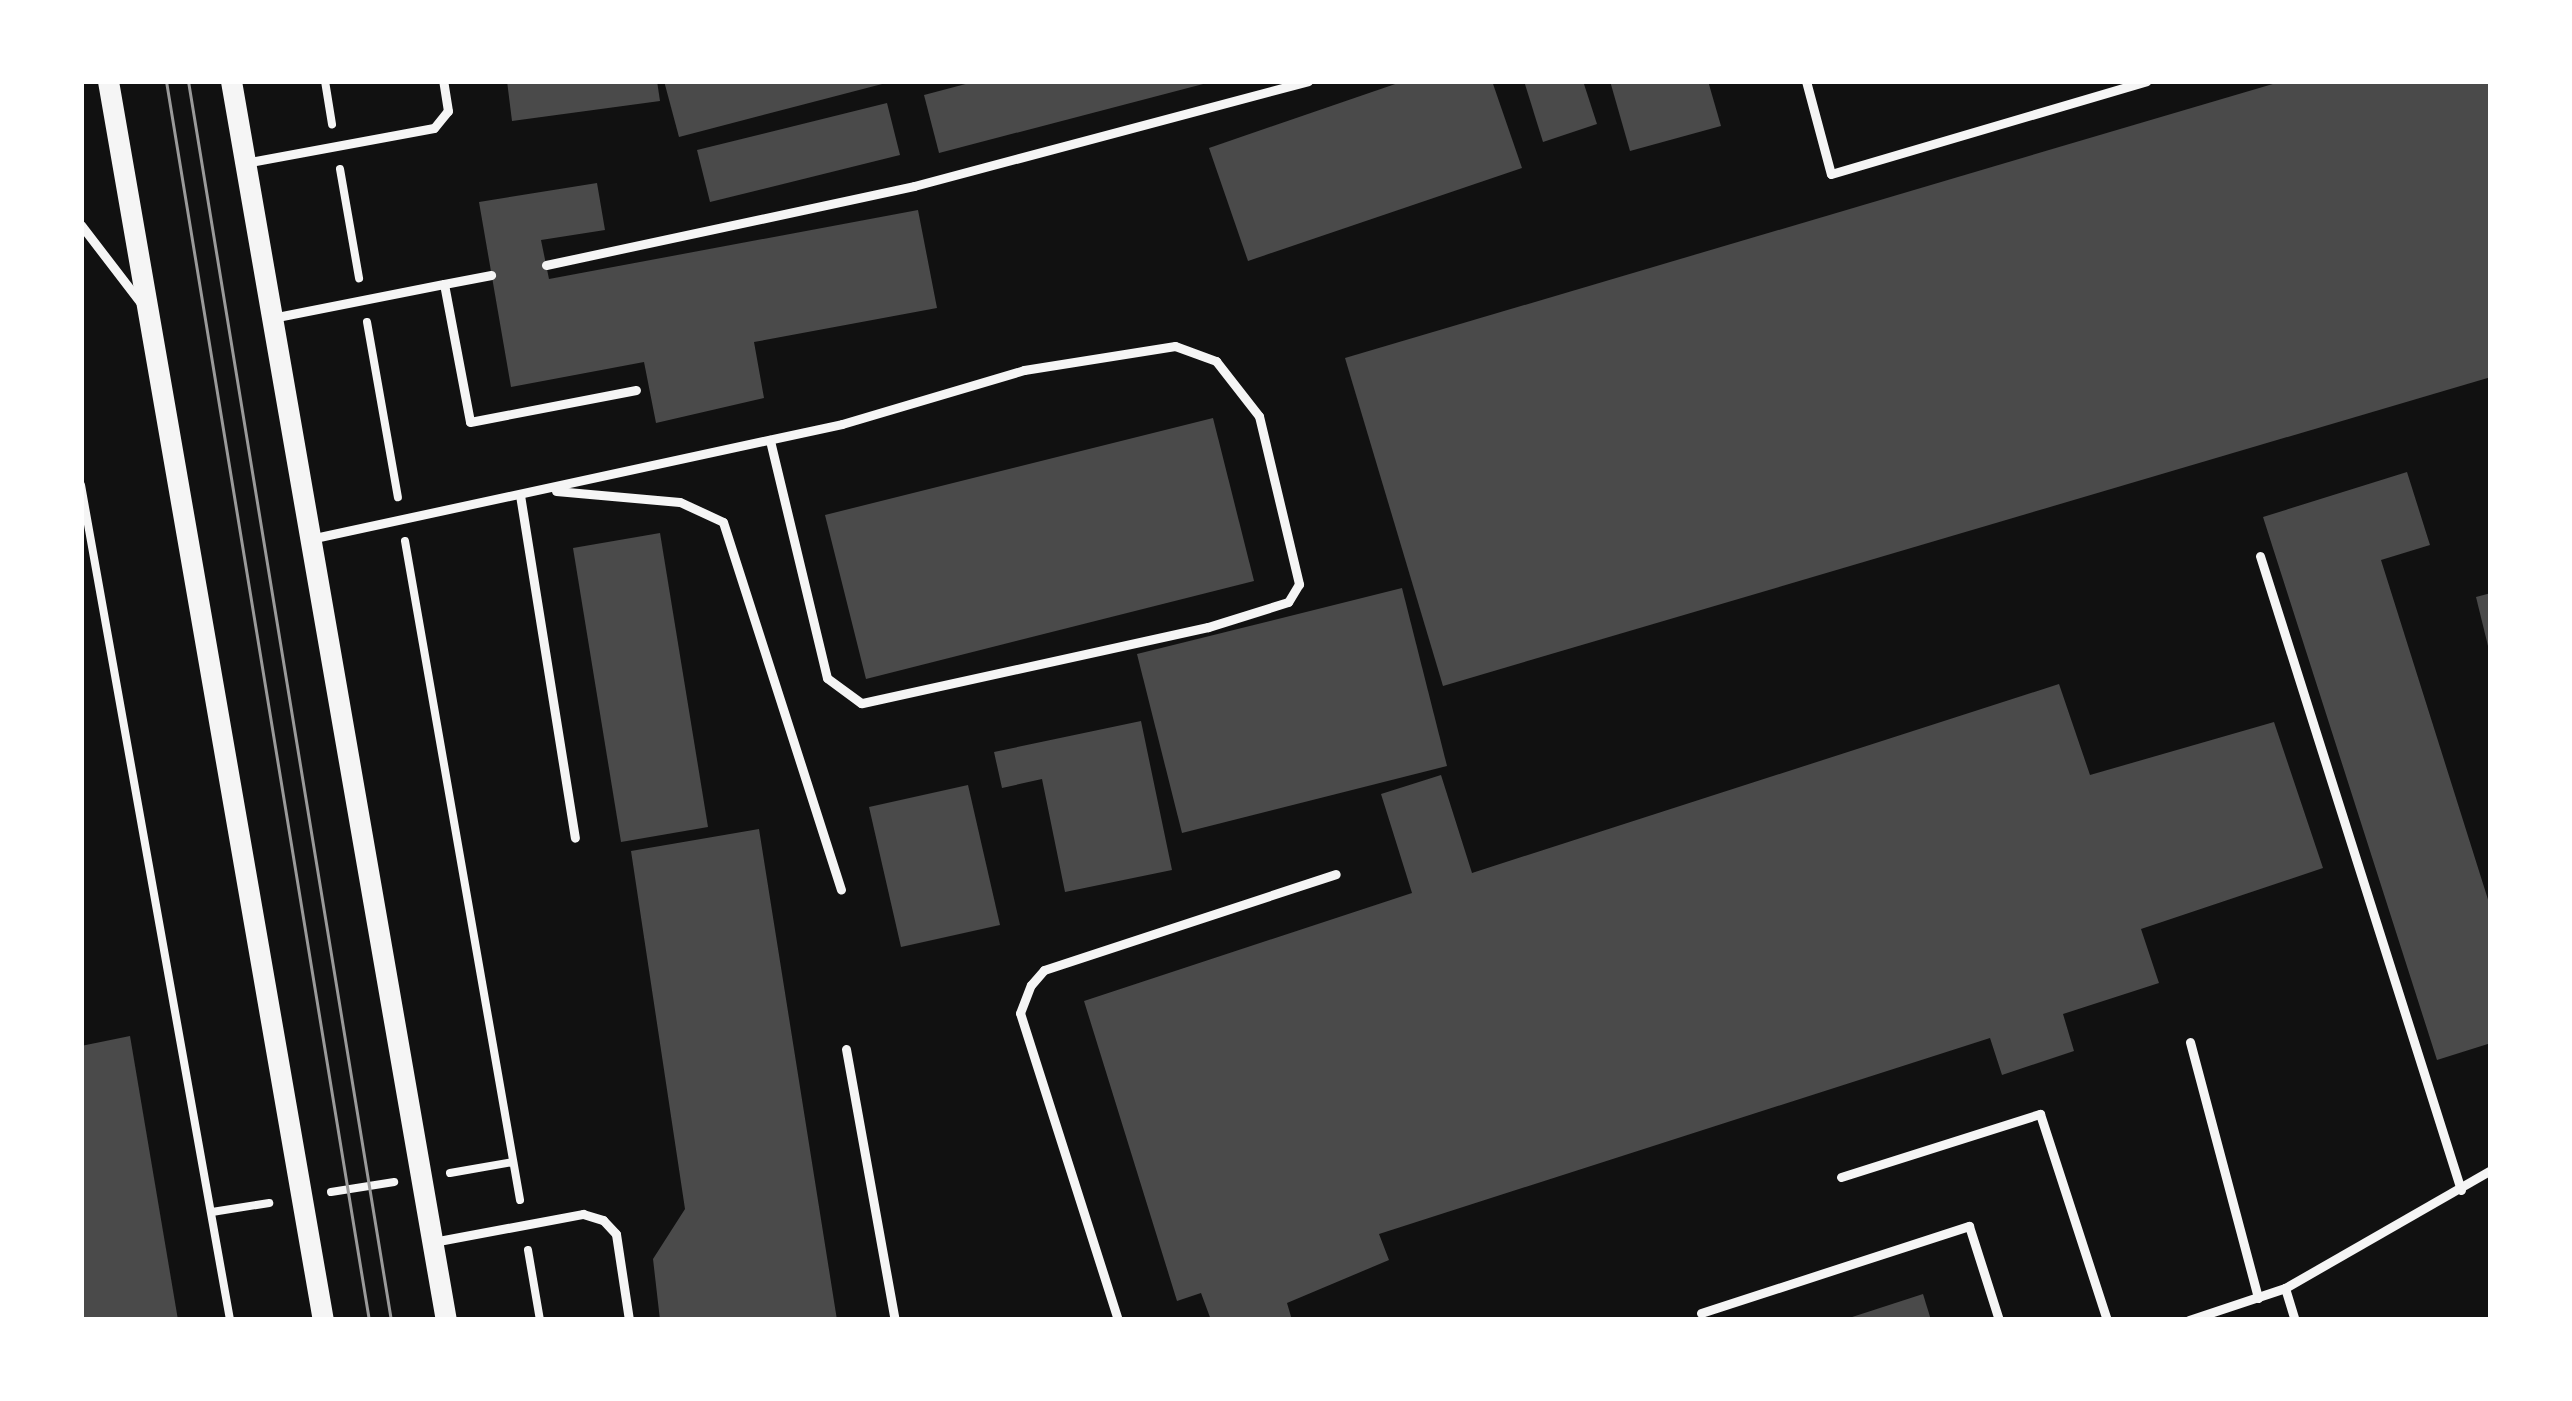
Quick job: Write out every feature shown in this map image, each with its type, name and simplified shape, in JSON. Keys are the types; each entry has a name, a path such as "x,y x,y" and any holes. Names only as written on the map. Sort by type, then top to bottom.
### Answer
{"street":[{"path":"108,81 323,1320"},
{"path":"231,81 446,1320"}],"lane":[{"path":"245,163 445,122 443,81"},
{"path":"546,265 914,187 1308,81"},
{"path":"1806,81 1831,174 2147,81"},
{"path":"81,225 148,314"},
{"path":"272,318 491,275"},
{"path":"444,284 470,422 636,390"},
{"path":"310,539 770,440 1024,370 1175,346 1216,362 1259,416 1299,584 1288,602 1208,627 861,703 827,678 770,440"},
{"path":"544,490 680,502 723,522 841,890"},
{"path":"520,495 575,838"},
{"path":"2260,556 2461,1190"},
{"path":"1118,1320 1019,1013 1030,985 1044,970 1336,874"},
{"path":"2190,1042 2258,1298"},
{"path":"846,1049 895,1320"},
{"path":"1840,1177 2040,1114 2107,1320"},
{"path":"2188,1320 2285,1288 2491,1170"},
{"path":"433,1242 524,1226 603,1220 616,1234 629,1320"},
{"path":"1701,1313 1969,1226 1999,1320"},
{"path":"2285,1288 2295,1320"}],"path":[{"path":"325,81 540,1320"},
{"path":"81,485 230,1320"},
{"path":"212,1212 513,1162"}],"building":[{"path":"507,81 657,81 660,101 512,121"},
{"path":"664,81 886,81 886,83 679,137"},
{"path":"977,81 1207,83 939,153 924,95"},
{"path":"1404,81 1492,81 1522,168 1248,261 1209,148"},
{"path":"1524,81 1583,81 1597,124 1543,142"},
{"path":"1610,81 1708,81 1721,126 1630,151"},
{"path":"2283,81 2491,81 2491,377 1443,686 1345,358"},
{"path":"887,103 900,155 710,202 697,150"},
{"path":"597,183 605,230 541,240 549,279 918,210 937,308 754,342 764,398 656,423 644,362 511,387 479,202"},
{"path":"1213,418 1254,581 866,679 825,515"},
{"path":"2407,472 2430,545 2381,560 2491,909 2491,1043 2437,1060 2263,517"},
{"path":"660,533 708,827 621,842 573,548"},
{"path":"1402,588 1447,766 1182,833 1137,654"},
{"path":"2491,593 2491,649 2489,650 2476,597"},
{"path":"2059,684 2090,775 2274,722 2323,868 2141,929 2159,983 2063,1014 2074,1051 2002,1075 1990,1038 1379,1234 1389,1260 1287,1303 1292,1320 1211,1320 1201,1293 1177,1301 1084,1001 1412,893 1381,794 1441,775 1472,873"},
{"path":"1141,721 1172,870 1065,892 1042,779 1002,788 994,752"},
{"path":"968,785 1000,925 901,947 869,807"},
{"path":"759,829 837,1320 660,1320 653,1259 685,1209 631,851"},
{"path":"130,1036 178,1320 81,1320 81,1046"},
{"path":"1923,1294 1931,1320 1846,1320 1846,1319"}],"tram line":[{"path":"166,81 369,1320"},
{"path":"188,81 391,1320"}]}
